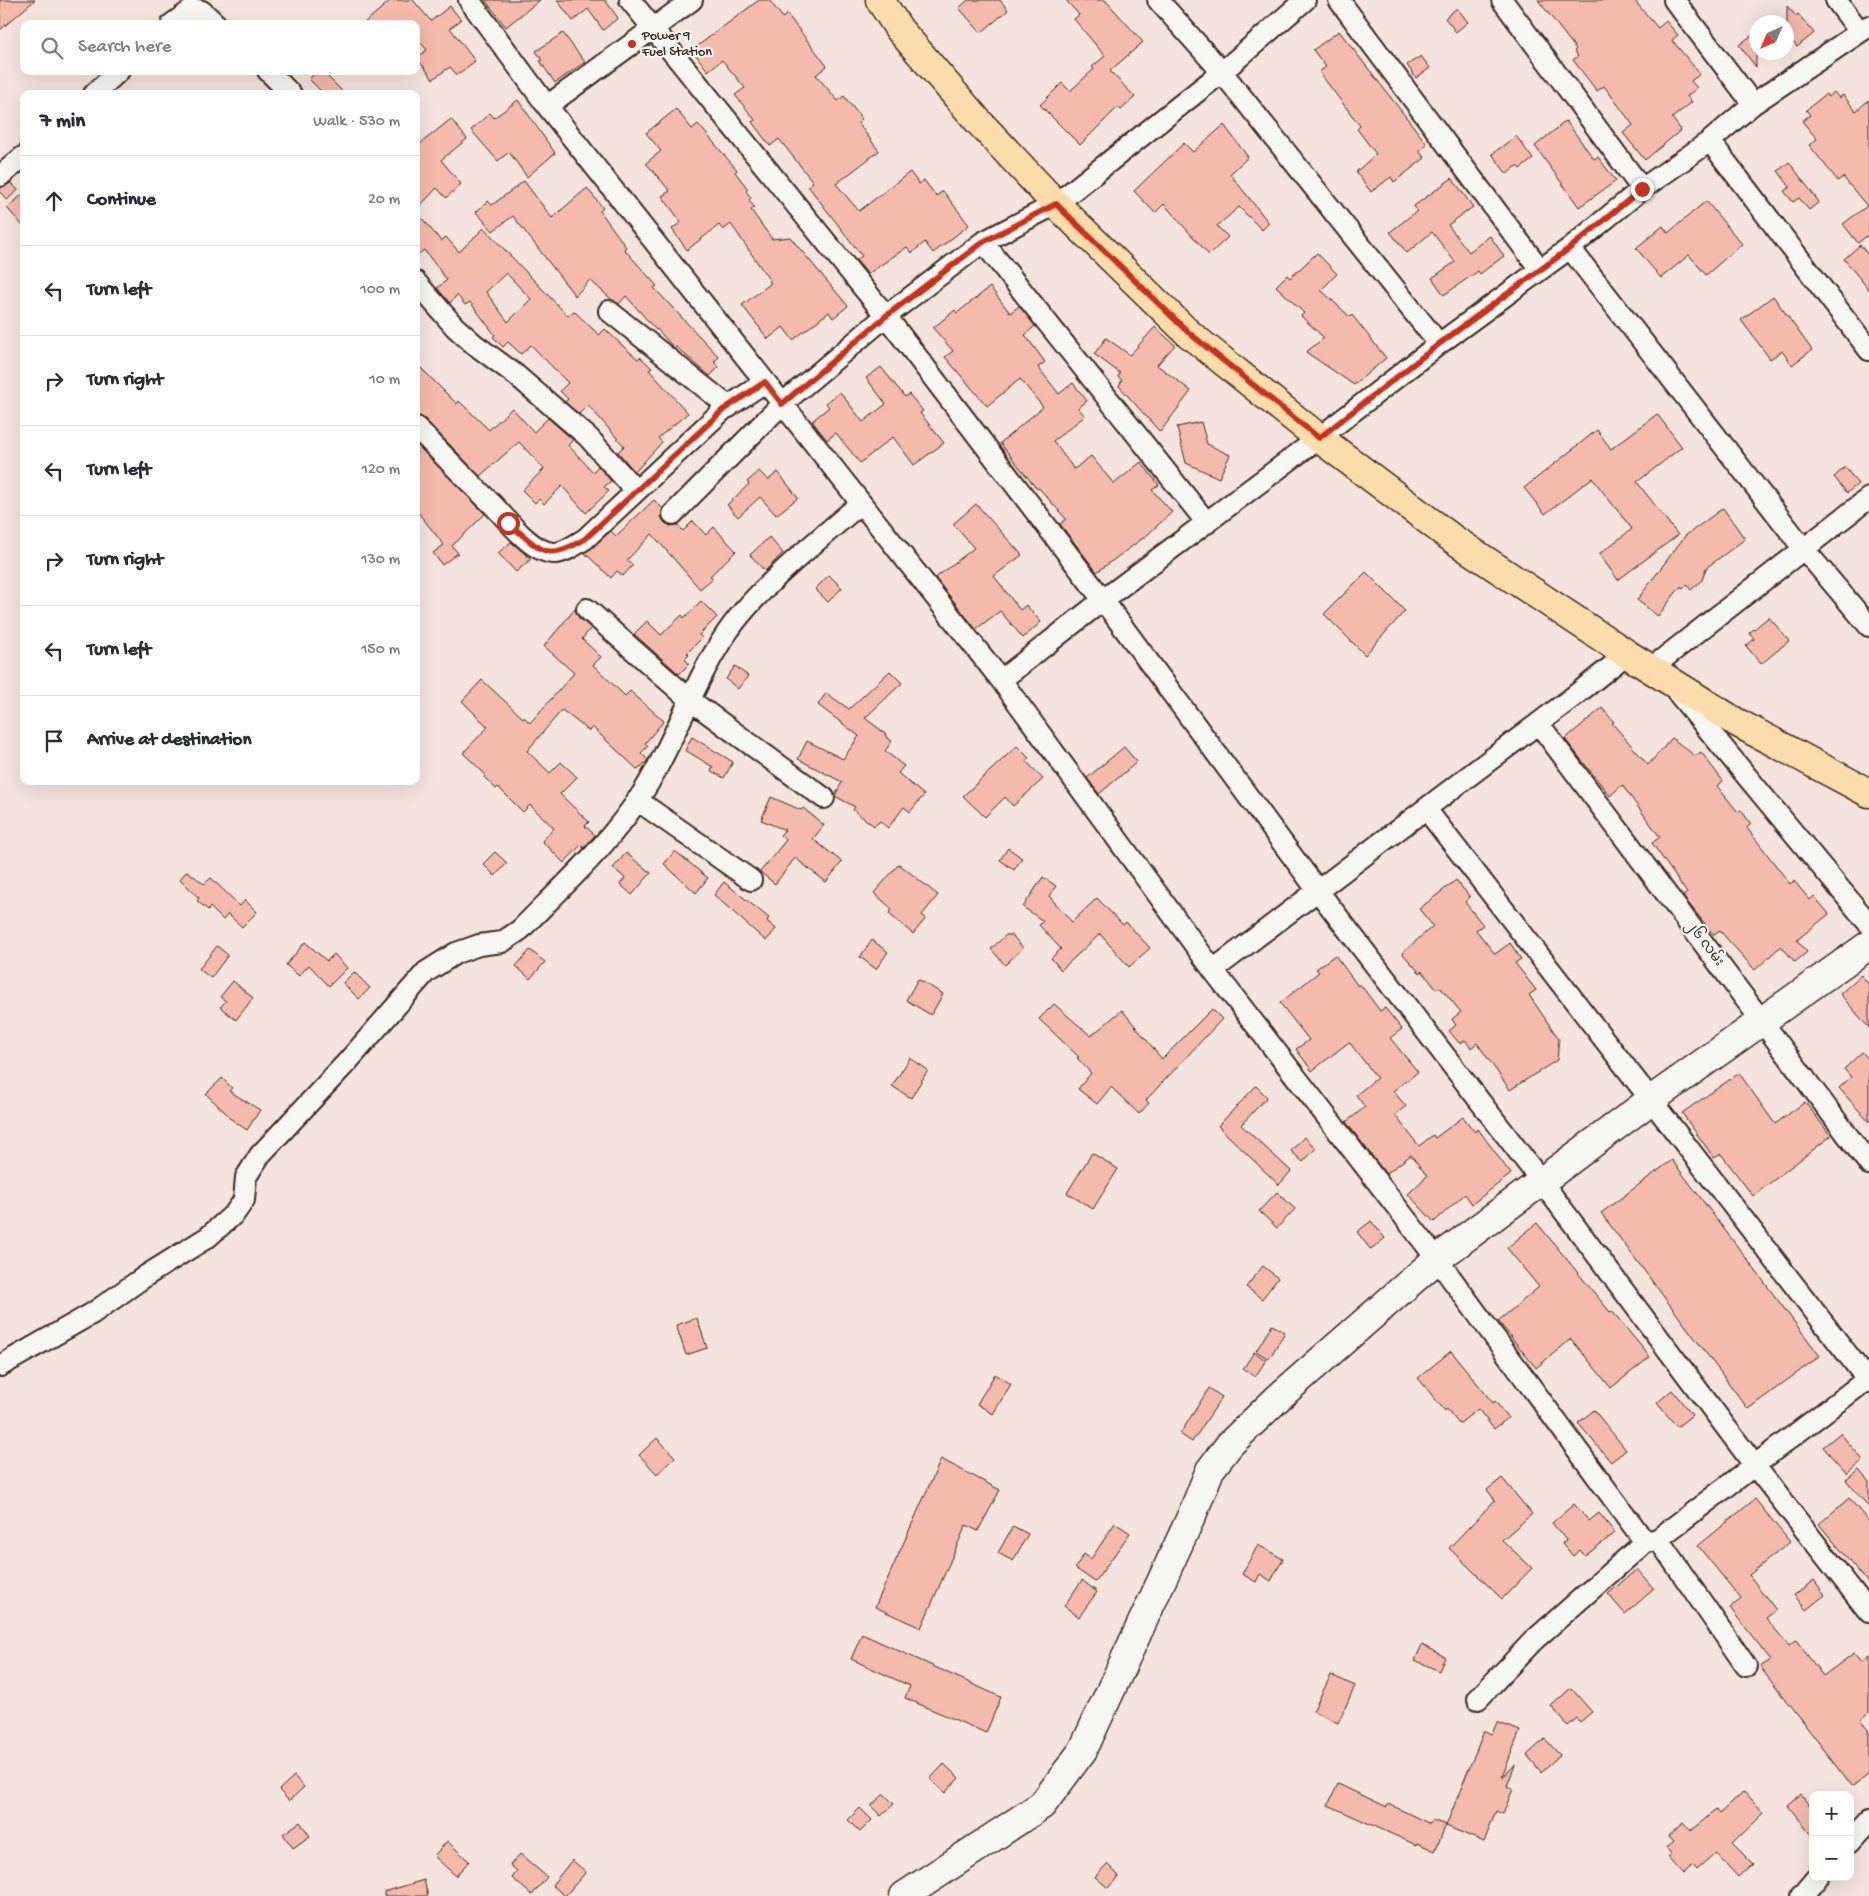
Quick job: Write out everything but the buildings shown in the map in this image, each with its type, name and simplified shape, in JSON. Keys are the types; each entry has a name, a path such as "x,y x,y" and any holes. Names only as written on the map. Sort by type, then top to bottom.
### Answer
{"main road":[{"path":"880,0 899,29 978,121 1056,204 1188,332 1319,438 1453,540 1627,654 1734,721 1869,793"}],"street":[{"path":"469,0 547,106 1001,680 1213,970 1437,1259 1746,1666"},
{"path":"630,0 886,316 1103,600 1318,891 1542,1182 1755,1466 1869,1612"},
{"path":"547,106 692,0"},
{"path":"1158,0 1222,72 1439,344"},
{"path":"673,514 782,404 886,316 983,242 1056,204 1222,72 1305,0"},
{"path":"1339,0 1539,268"},
{"path":"1502,0 1642,189"},
{"path":"1674,0 1753,104"},
{"path":"1001,680 1539,268 1570,248 1642,189 1710,141 1753,104 1865,29 1836,0"},
{"path":"177,20 192,9 202,10 212,20"},
{"path":"98,90 115,75"},
{"path":"272,75 288,90"},
{"path":"1710,141 1869,350"},
{"path":"0,176 20,159"},
{"path":"983,242 1207,523"},
{"path":"1570,248 1803,548 1869,626"},
{"path":"420,287 455,327 474,344 516,374 582,432 636,491"},
{"path":"609,311 729,407"},
{"path":"420,431 493,505 508,523 547,552 555,553 565,550 585,539 683,445 729,407 765,382"},
{"path":"1869,498 1803,548 1658,674 1869,924"},
{"path":"0,1366 93,1313 147,1275 208,1237 234,1213 244,1200 246,1177 260,1155 349,1060 426,972 456,954 479,946 502,942 520,930 622,822 645,789 715,653 742,613 791,565 861,503"},
{"path":"587,609 690,700 824,798"},
{"path":"1213,970 1539,724 1627,654"},
{"name":"၂၆ လမ်း","path":"1539,724 1869,1164"},
{"path":"637,800 751,880"},
{"path":"1426,809 1868,1380 1755,1466 1651,1541 1533,1641 1478,1699"},
{"path":"904,1896 1042,1805 1058,1786 1082,1750 1192,1516 1210,1470 1230,1444 1280,1397 1437,1259 1651,1100 1869,945"},
{"path":"1854,1838 1869,1821"},
{"path":"1802,1896 1815,1881"}],"place":[{"name":"Power 9 Fuel Station","path":"632,44"}],"route":[{"path":"508,523 547,552 555,553 565,550 585,539 683,445 723,410 765,382 782,404 886,316 983,242 1056,204 1188,332 1319,438 1539,268 1570,248 1642,189"}]}
